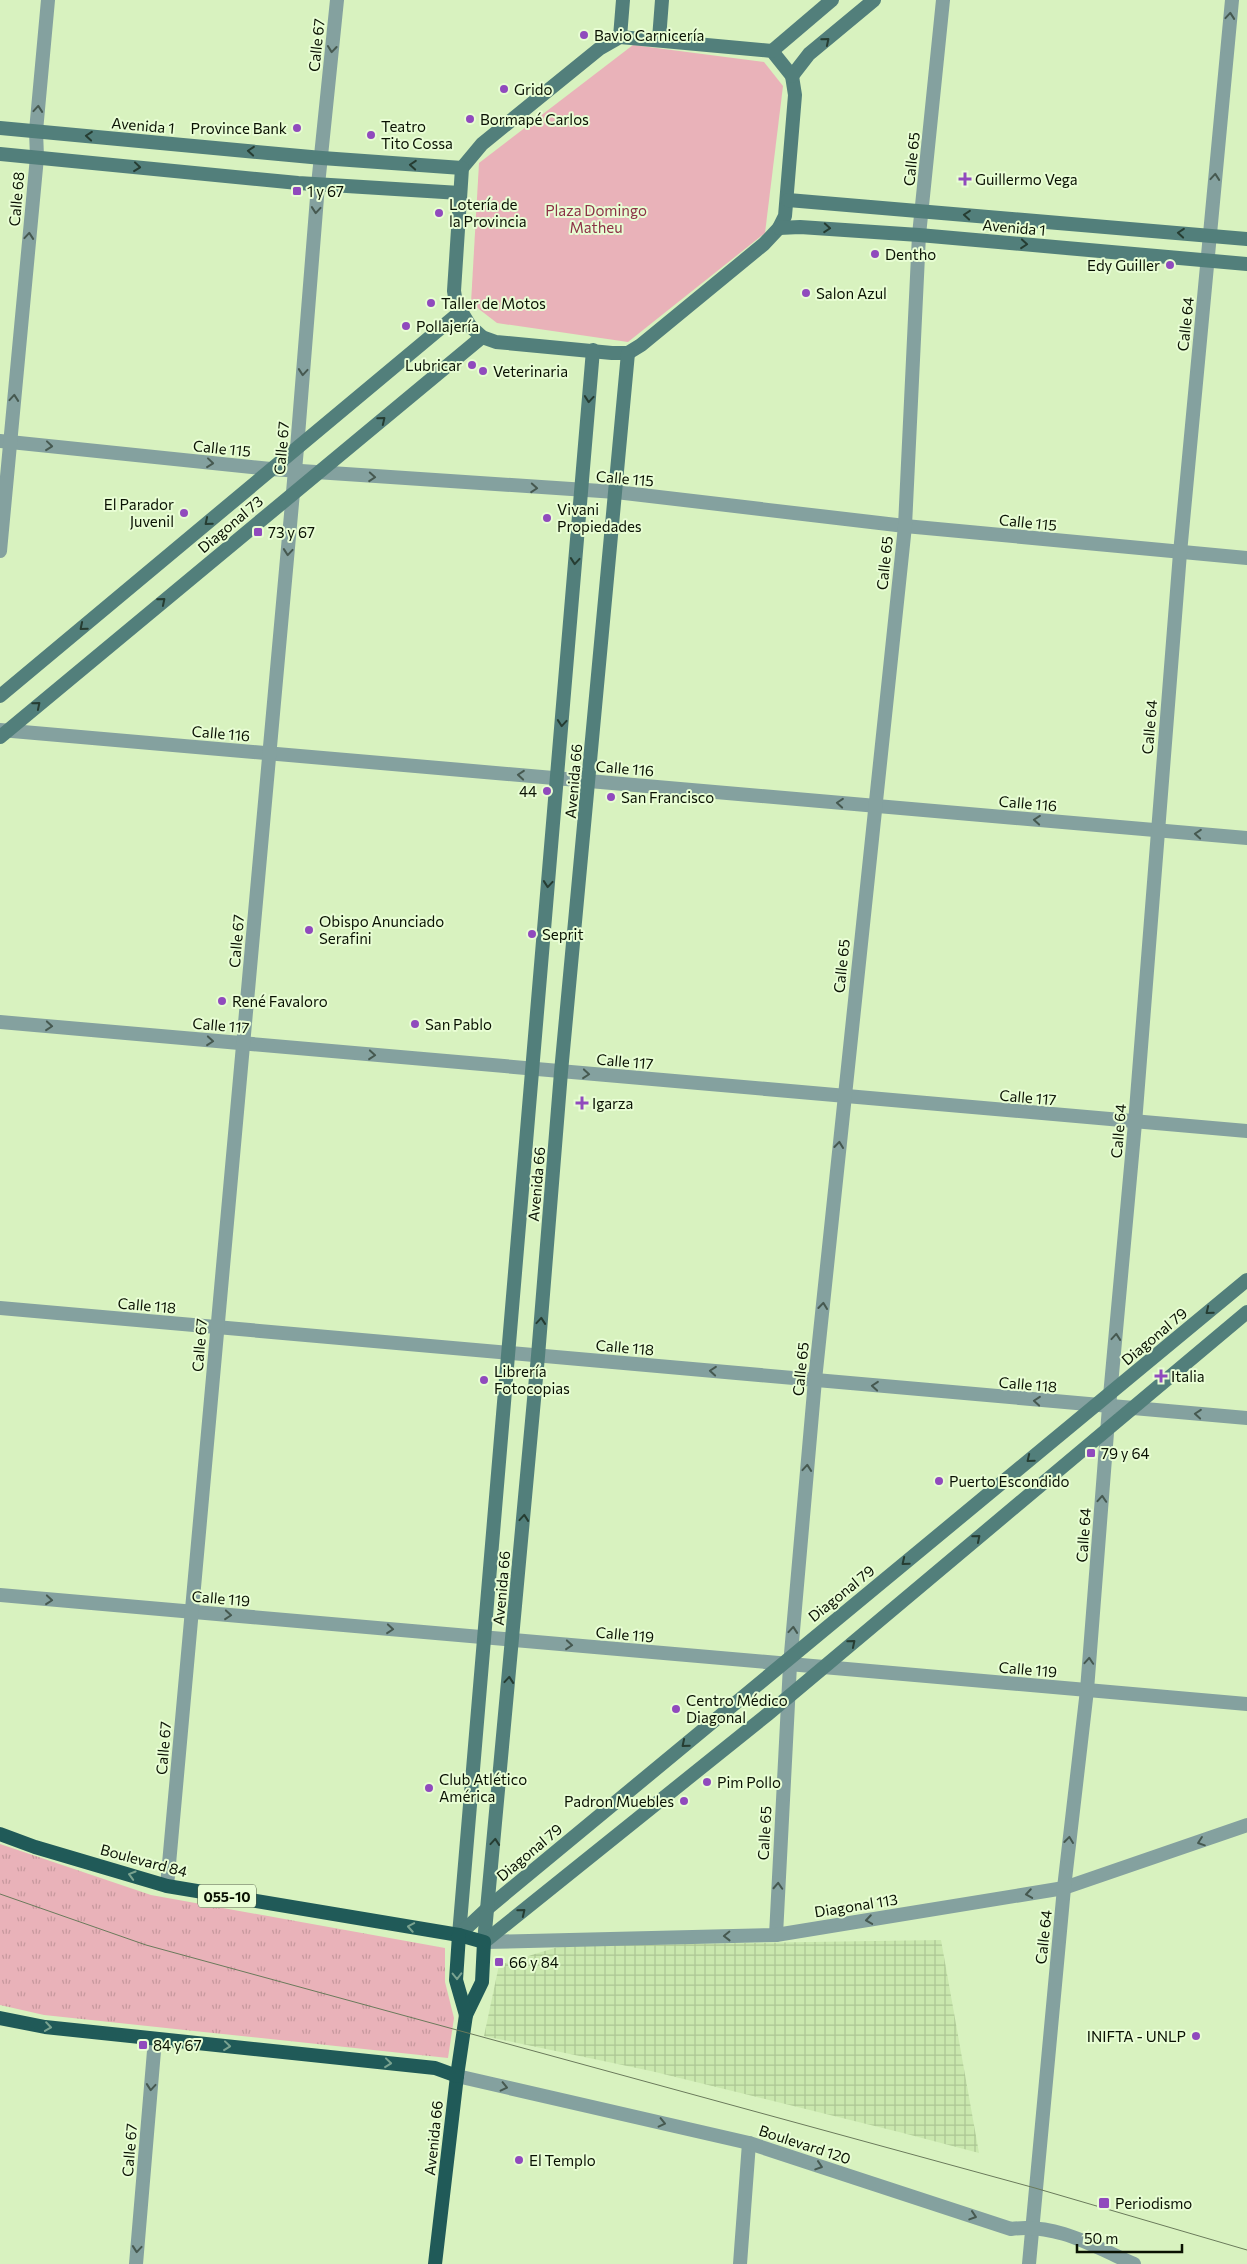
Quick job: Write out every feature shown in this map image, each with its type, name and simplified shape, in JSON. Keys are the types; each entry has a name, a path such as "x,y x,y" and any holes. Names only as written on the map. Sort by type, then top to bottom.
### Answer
{"highway":[{"name":"Boulevard 84","path":"0,1834 35,1847 166,1886 459,1936"},
{"name":"Diagonal 113","path":"459,1936 484,1942"},
{"name":"Avenida 66","path":"459,1936 456,1980 466,2015"},
{"name":"Avenida 66","path":"435,2264 466,2015 482,1982 484,1942"},
{"path":"0,2018 45,2027 435,2068 457,2076"}],"main road":[{"path":"620,37 623,0"},
{"path":"659,39 662,0"},
{"path":"772,51 832,0"},
{"path":"792,76 809,54 874,0"},
{"path":"620,37 659,39 772,51 792,76 795,95 788,200 785,216 779,228 764,244 640,346 628,353 496,342 482,337 460,312 454,291 462,168 482,144 600,49 620,37"},
{"name":"Avenida 1","path":"0,128 322,158 462,168"},
{"path":"0,154 318,185 460,193"},
{"name":"Avenida 1","path":"788,200 1247,239"},
{"name":"Avenida 1","path":"779,228 800,226 919,235 1247,264"},
{"name":"Diagonal 73","path":"0,696 460,312"},
{"name":"Diagonal 73","path":"2,732 482,337"},
{"name":"Avenida 66","path":"459,1936 593,350"},
{"name":"Avenida 66","path":"484,1942 489,1907 513,1640 561,1072 590,781 628,353"},
{"name":"Diagonal 79","path":"459,1936 489,1907 1105,1402 1247,1280"},
{"path":"484,1942 788,1696 1247,1312"}],"street":[{"name":"Calle 68","path":"0,551 5,441 37,157 36,131 48,0"},
{"name":"Calle 67","path":"166,1886 295,471 318,185 337,0"},
{"name":"Calle 65","path":"776,1935 788,1696 787,1661 874,806 905,526 919,235 943,0"},
{"name":"Calle 64","path":"1029,2264 1031,2226 1064,1888 1087,1690 1107,1429 1105,1402 1135,1123 1180,553 1232,0"},
{"name":"Calle 115","path":"5,441 317,473 616,492 905,526 1247,558"},
{"name":"Calle 116","path":"2,732 269,753 1247,838"},
{"name":"Calle 117","path":"0,1022 1135,1123 1247,1131"},
{"name":"Calle 118","path":"0,1308 815,1380 1105,1402 1133,1408 1247,1418"},
{"name":"Calle 119","path":"0,1595 485,1638 787,1661 823,1667 1247,1704"},
{"name":"Diagonal 113","path":"484,1942 776,1935 1064,1888 1247,1825"},
{"name":"Calle 67","path":"136,2264 155,2039"},
{"name":"Boulevard 120","path":"457,2076 749,2143 1011,2229 1031,2226 1056,2230 1134,2264"},
{"path":"740,2264 749,2143"}],"shaded area":[{"path":"941,1940 979,2153 651,2071 484,2036 499,1965 561,1946"}],"green space":[{"name":"Plaza Domingo Matheu","path":"633,45 764,62 783,86 765,233 628,342 497,323 471,303 479,163"},
{"path":"0,1844 151,1895 445,1948 445,1982 454,2018 448,2058 44,2015 0,2005"}],"tram line":[{"path":"0,1894 146,1945 1035,2188 1247,2250"}],"place":[{"name":"Bavio Carnicería","path":"584,35"},
{"name":"Grido","path":"504,89"},
{"name":"Bormapé Carlos","path":"470,119"},
{"name":"Province Bank","path":"297,128"},
{"name":"Teatro Tito Cossa","path":"371,135"},
{"name":"Guillermo Vega","path":"965,179"},
{"name":"1 y 67","path":"297,191"},
{"name":"Lotería de la Provincia","path":"439,213"},
{"name":"Dentho","path":"875,254"},
{"name":"Edy Guiller","path":"1170,265"},
{"name":"Salon Azul","path":"806,293"},
{"name":"Taller de Motos","path":"431,303"},
{"name":"Pollajería","path":"406,326"},
{"name":"Lubricar","path":"472,365"},
{"name":"Veterinaria","path":"483,371"},
{"name":"El Parador Juvenil","path":"184,513"},
{"name":"Vivani Propiedades","path":"547,518"},
{"name":"73 y 67","path":"258,532"},
{"name":"44","path":"547,791"},
{"name":"San Francisco","path":"611,797"},
{"name":"Obispo Anunciado Serafini","path":"309,930"},
{"name":"Seprit","path":"532,934"},
{"name":"René Favaloro","path":"222,1001"},
{"name":"San Pablo","path":"415,1024"},
{"name":"Igarza","path":"582,1103"},
{"name":"Italia","path":"1161,1376"},
{"name":"Librería Fotocopias","path":"484,1380"},
{"name":"79 y 64","path":"1091,1453"},
{"name":"Puerto Escondido","path":"939,1481"},
{"name":"Centro Médico Diagonal","path":"676,1709"},
{"name":"Pim Pollo","path":"707,1782"},
{"name":"Club Atlético América","path":"429,1788"},
{"name":"Padron Muebles","path":"684,1801"},
{"name":"66 y 84","path":"499,1962"},
{"name":"INIFTA - UNLP","path":"1196,2036"},
{"name":"84 y 67","path":"143,2045"},
{"name":"El Templo","path":"519,2160"},
{"name":"Periodismo","path":"1104,2203"}]}
